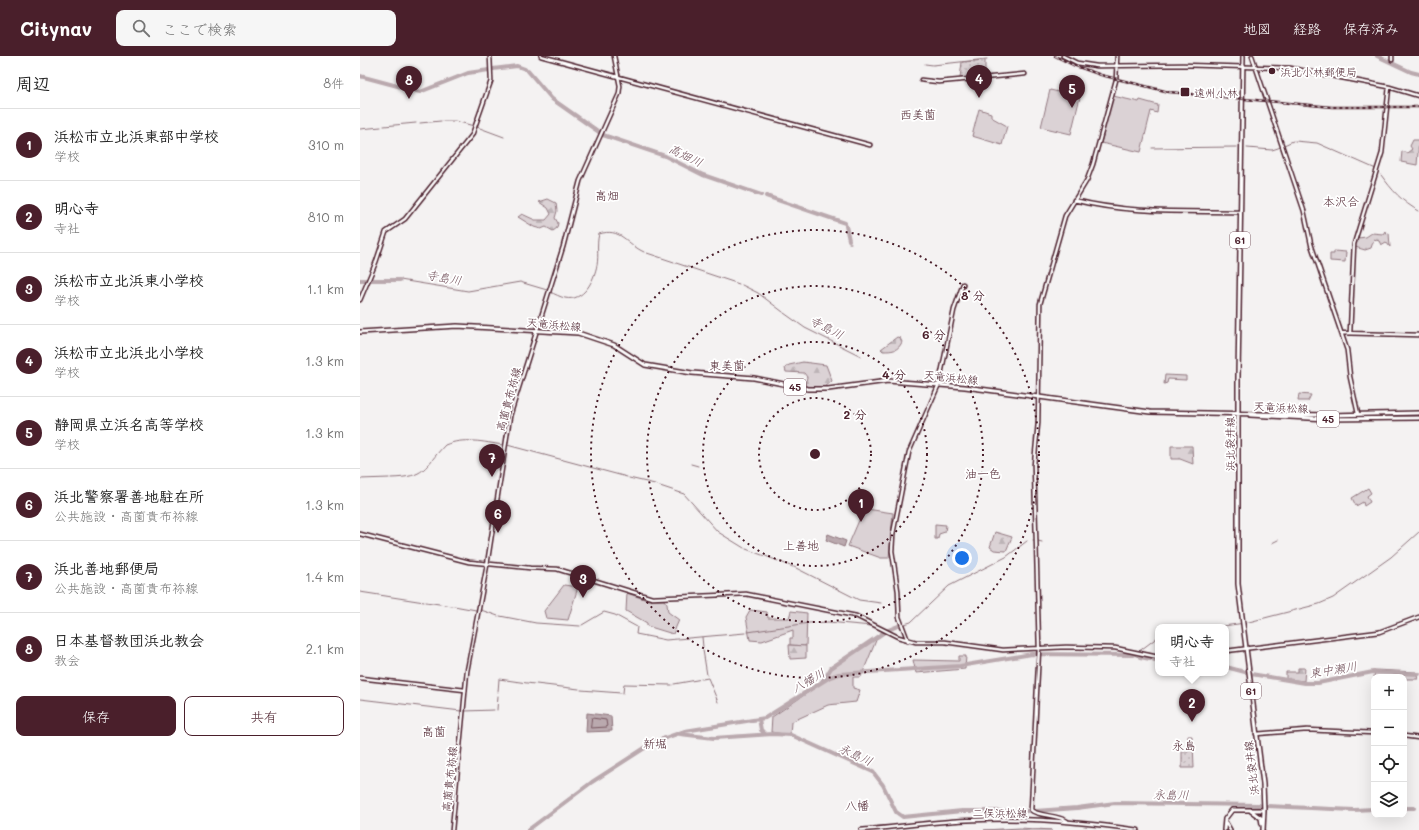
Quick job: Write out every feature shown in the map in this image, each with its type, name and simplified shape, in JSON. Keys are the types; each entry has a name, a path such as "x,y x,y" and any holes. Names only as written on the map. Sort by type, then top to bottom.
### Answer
{"main road":[{"name":"浜北袋井線","path":"1243,56 1238,414 1238,584 1244,648 1263,784 1264,810 1262,830"},
{"name":"天竜浜松線","path":"360,332 457,326 566,332 587,336 614,345 645,365 692,372 766,379 798,388 828,389 877,381 939,384 1142,411 1313,418 1419,418"},
{"name":"天竜浜松線","path":"1238,414 1419,413"},
{"path":"1224,830 1225,819 1232,810 1264,810"},
{"path":"1252,811 1261,818 1262,830"},
{"path":"1225,819 1230,830"}],"street":[{"path":"360,300 369,280 386,232 405,219 468,142 475,127 491,79 490,56"},
{"path":"540,56 870,145"},
{"name":"高薗貴布祢線","path":"452,830 469,657 487,565 510,416 563,247 580,181 619,94 618,77 614,56"},
{"path":"1063,56 1077,63 1086,65 1243,66 1296,68 1389,87 1419,96"},
{"path":"1067,821 1052,815 1034,813 1031,810 1038,656 1034,465 1038,430 1041,300 1065,216 1087,180 1093,164 1116,81 1118,56"},
{"path":"1252,56 1304,211 1311,244 1342,333 1347,350 1350,376 1358,414"},
{"path":"921,80 939,82 1025,74"},
{"path":"1350,333 1354,244 1382,153 1389,87"},
{"path":"1074,200 1103,207 1133,210 1240,212"},
{"path":"908,640 899,617 898,591 893,562 893,534 908,452 939,384 954,310 963,284"},
{"path":"1342,333 1419,335"},
{"path":"360,534 461,560 487,565 557,568 652,598 746,594 856,616 908,640 954,643 990,649 1038,650 1092,647 1115,648 1155,656"},
{"path":"1229,650 1379,632 1419,617"},
{"path":"360,678 465,690"},
{"path":"1256,734 1307,730 1371,733"},
{"path":"1407,736 1419,738"},
{"name":"二俣浜松線","path":"861,830 974,820 1067,821 1138,830"}],"green space":[{"path":"985,60 985,75 960,78 962,62"},
{"path":"1050,90 1080,97 1071,134 1041,127"},
{"path":"1113,96 1139,102 1140,100 1158,105 1157,113 1151,111 1141,152 1101,143"},
{"path":"979,109 991,113 991,117 1007,126 1002,145 972,136"},
{"path":"1413,140 1419,140 1417,165 1401,162 1402,151 1407,153 1412,149 1410,146"},
{"path":"548,199 556,203 557,211 555,218 558,223 557,228 553,231 546,227 541,229 534,227 518,217 522,214 535,220 546,220 551,214 548,208 539,202"},
{"path":"1385,231 1386,234 1389,233 1390,247 1386,242 1381,245 1379,241 1374,239 1371,248 1365,250 1355,247 1358,238 1366,237 1372,233 1383,234"},
{"path":"1334,251 1346,252 1345,262 1330,261 1330,254 1334,254"},
{"path":"897,337 900,338 902,342 897,349 892,351 883,351 881,349"},
{"path":"803,362 826,365 832,381 824,388 805,386 807,377 804,373 786,372 785,368 789,365"},
{"path":"1165,375 1186,376 1186,380 1168,379 1167,383 1164,384"},
{"path":"1299,394 1311,395 1308,401 1298,401"},
{"path":"1171,446 1192,446 1193,464 1180,459 1171,459"},
{"path":"1368,488 1371,493 1367,496 1370,502 1364,506 1363,502 1356,506 1352,498"},
{"path":"860,508 893,513 889,558 881,558 848,546 860,518"},
{"path":"935,524 946,525 945,532 939,534 938,539 935,539"},
{"path":"995,532 1012,537 1006,551 994,550 990,547"},
{"path":"564,585 578,587 568,620 546,618 544,611"},
{"path":"627,593 647,600 664,600 667,604 668,612 679,620 673,634 647,626 647,623 626,611"},
{"path":"750,610 767,612 768,618 789,618 791,611 807,613 806,646 790,645 790,638 793,638 793,630 762,641 750,640 746,617"},
{"path":"877,638 861,677 853,677 853,688 860,690 856,702 828,705 791,722 790,735 771,732 772,717 816,687 830,669"},
{"path":"789,645 806,646 806,658 790,659"},
{"path":"959,656 966,656 965,669 916,673 913,660 959,661"},
{"path":"1298,668 1305,668 1304,681 1286,679 1286,672 1298,672"},
{"path":"1375,670 1416,672 1418,679 1407,679 1407,674 1374,674"},
{"path":"1188,736 1192,736 1194,768 1182,768 1182,752 1188,752"},
{"path":"1020,828 1052,830 984,830"}],"water":[{"path":"828,534 846,541 844,547 826,540"},
{"path":"587,713 611,716 612,731 586,732"}],"waterway":[{"path":"1377,56 1411,72 1419,74"},
{"path":"925,64 933,65 987,59"},
{"name":"高畑川","path":"493,69 517,66 525,69"},
{"name":"高畑川","path":"360,76 420,92 468,73 489,70"},
{"name":"高畑川","path":"528,71 552,99 599,132"},
{"path":"420,123 441,121"},
{"path":"443,121 455,121 474,126"},
{"path":"384,126 416,123"},
{"path":"360,129 381,127"},
{"path":"477,127 504,137"},
{"name":"高畑川","path":"603,135 665,156 703,175 761,195"},
{"path":"1284,145 1293,141"},
{"path":"1295,141 1317,143 1376,169"},
{"path":"1152,148 1236,147"},
{"path":"1247,148 1272,150 1281,147"},
{"path":"1381,175 1389,186 1407,204 1419,211"},
{"name":"高畑川","path":"766,196 845,223"},
{"name":"高畑川","path":"846,226 849,240"},
{"name":"寺島川","path":"550,292 563,298 572,298 578,297 587,289 591,283 597,265 599,234 607,232 613,233 623,237 644,252"},
{"name":"寺島川","path":"647,253 674,262"},
{"name":"寺島川","path":"676,263 739,284"},
{"name":"寺島川","path":"360,280 400,280"},
{"name":"寺島川","path":"400,280 468,291 520,282 547,290"},
{"name":"寺島川","path":"742,285 758,293 783,312"},
{"name":"寺島川","path":"784,313 805,328 861,356"},
{"path":"391,478 412,476 423,470 445,445 459,441 474,441 503,445"},
{"path":"507,445 627,477"},
{"path":"691,464 698,466"},
{"path":"360,479 389,478"},
{"path":"629,478 655,484"},
{"path":"657,485 684,494 718,532 744,548"},
{"path":"1229,625 1245,623 1319,604 1333,598 1391,557 1419,532"},
{"path":"1272,543 1278,540"},
{"path":"898,626 911,622 949,586 1006,557 1027,541"},
{"path":"1038,541 1042,542"},
{"path":"746,549 762,555"},
{"path":"763,555 793,567"},
{"path":"794,567 859,600 881,603"},
{"path":"360,592 424,602"},
{"path":"426,602 452,606"},
{"path":"454,606 476,610"},
{"path":"481,610 498,616"},
{"path":"582,625 604,612 615,615 637,627 636,634 666,640 745,633"},
{"path":"500,616 536,623 580,626"},
{"path":"748,632 809,623 828,622 872,626"},
{"path":"888,630 898,626"},
{"path":"824,680 831,668 883,633"},
{"path":"702,637 703,647"},
{"path":"1138,652 1155,639"},
{"path":"703,650 707,675"},
{"name":"八幡川","path":"1135,653 1133,655 1140,657"},
{"name":"八幡川","path":"528,830 592,782 654,742 685,731 765,718 830,677 839,674 960,666 1032,654 1133,655"},
{"name":"東中瀬川","path":"1140,657 1150,659"},
{"name":"東中瀬川","path":"1229,668 1245,672"},
{"name":"東中瀬川","path":"1251,674 1305,683 1318,683 1373,672 1419,674"},
{"path":"674,684 708,678 718,702"},
{"path":"498,692 499,679 534,684"},
{"path":"536,684 579,689"},
{"path":"623,693 624,684 672,685"},
{"path":"581,690 621,693"},
{"path":"497,710 498,696"},
{"path":"360,699 461,711"},
{"path":"465,711 494,710"},
{"path":"759,719 761,730 765,734"},
{"name":"永島川","path":"680,734 714,738 773,734 791,735 873,772 883,785 896,812 903,817 962,811 1029,811"},
{"name":"永島川","path":"1035,811 1115,803 1259,805"},
{"name":"永島川","path":"1267,806 1354,810 1371,809"},
{"name":"永島川","path":"1407,808 1414,808"}],"railway":[{"path":"1055,56 1073,65 1101,75 1169,92 1332,107 1419,107"}],"place":[{"name":"浜北小林郵便局","path":"1272,71"},
{"name":"遠州小林","path":"1185,92"},
{"name":"浜松市立北浜北小学校","path":"979,98"},
{"name":"日本基督教団浜北教会","path":"409,99"},
{"name":"静岡県立浜名高等学校","path":"1072,108"},
{"name":"浜北善地郵便局","path":"492,477"},
{"name":"浜松市立北浜東部中学校","path":"861,522"},
{"name":"浜北警察署善地駐在所","path":"498,533"},
{"name":"浜松市立北浜東小学校","path":"583,598"},
{"name":"明心寺","path":"1192,722"}],"district":[{"name":"西美薗","path":"918,114"},
{"name":"高畑","path":"607,195"},
{"name":"本沢合","path":"1341,201"},
{"name":"東美薗","path":"727,365"},
{"name":"油一色","path":"983,473"},
{"name":"上善地","path":"801,545"},
{"name":"高薗","path":"434,731"},
{"name":"新堀","path":"655,743"},
{"name":"永島","path":"1184,745"},
{"name":"八幡","path":"857,805"}]}
